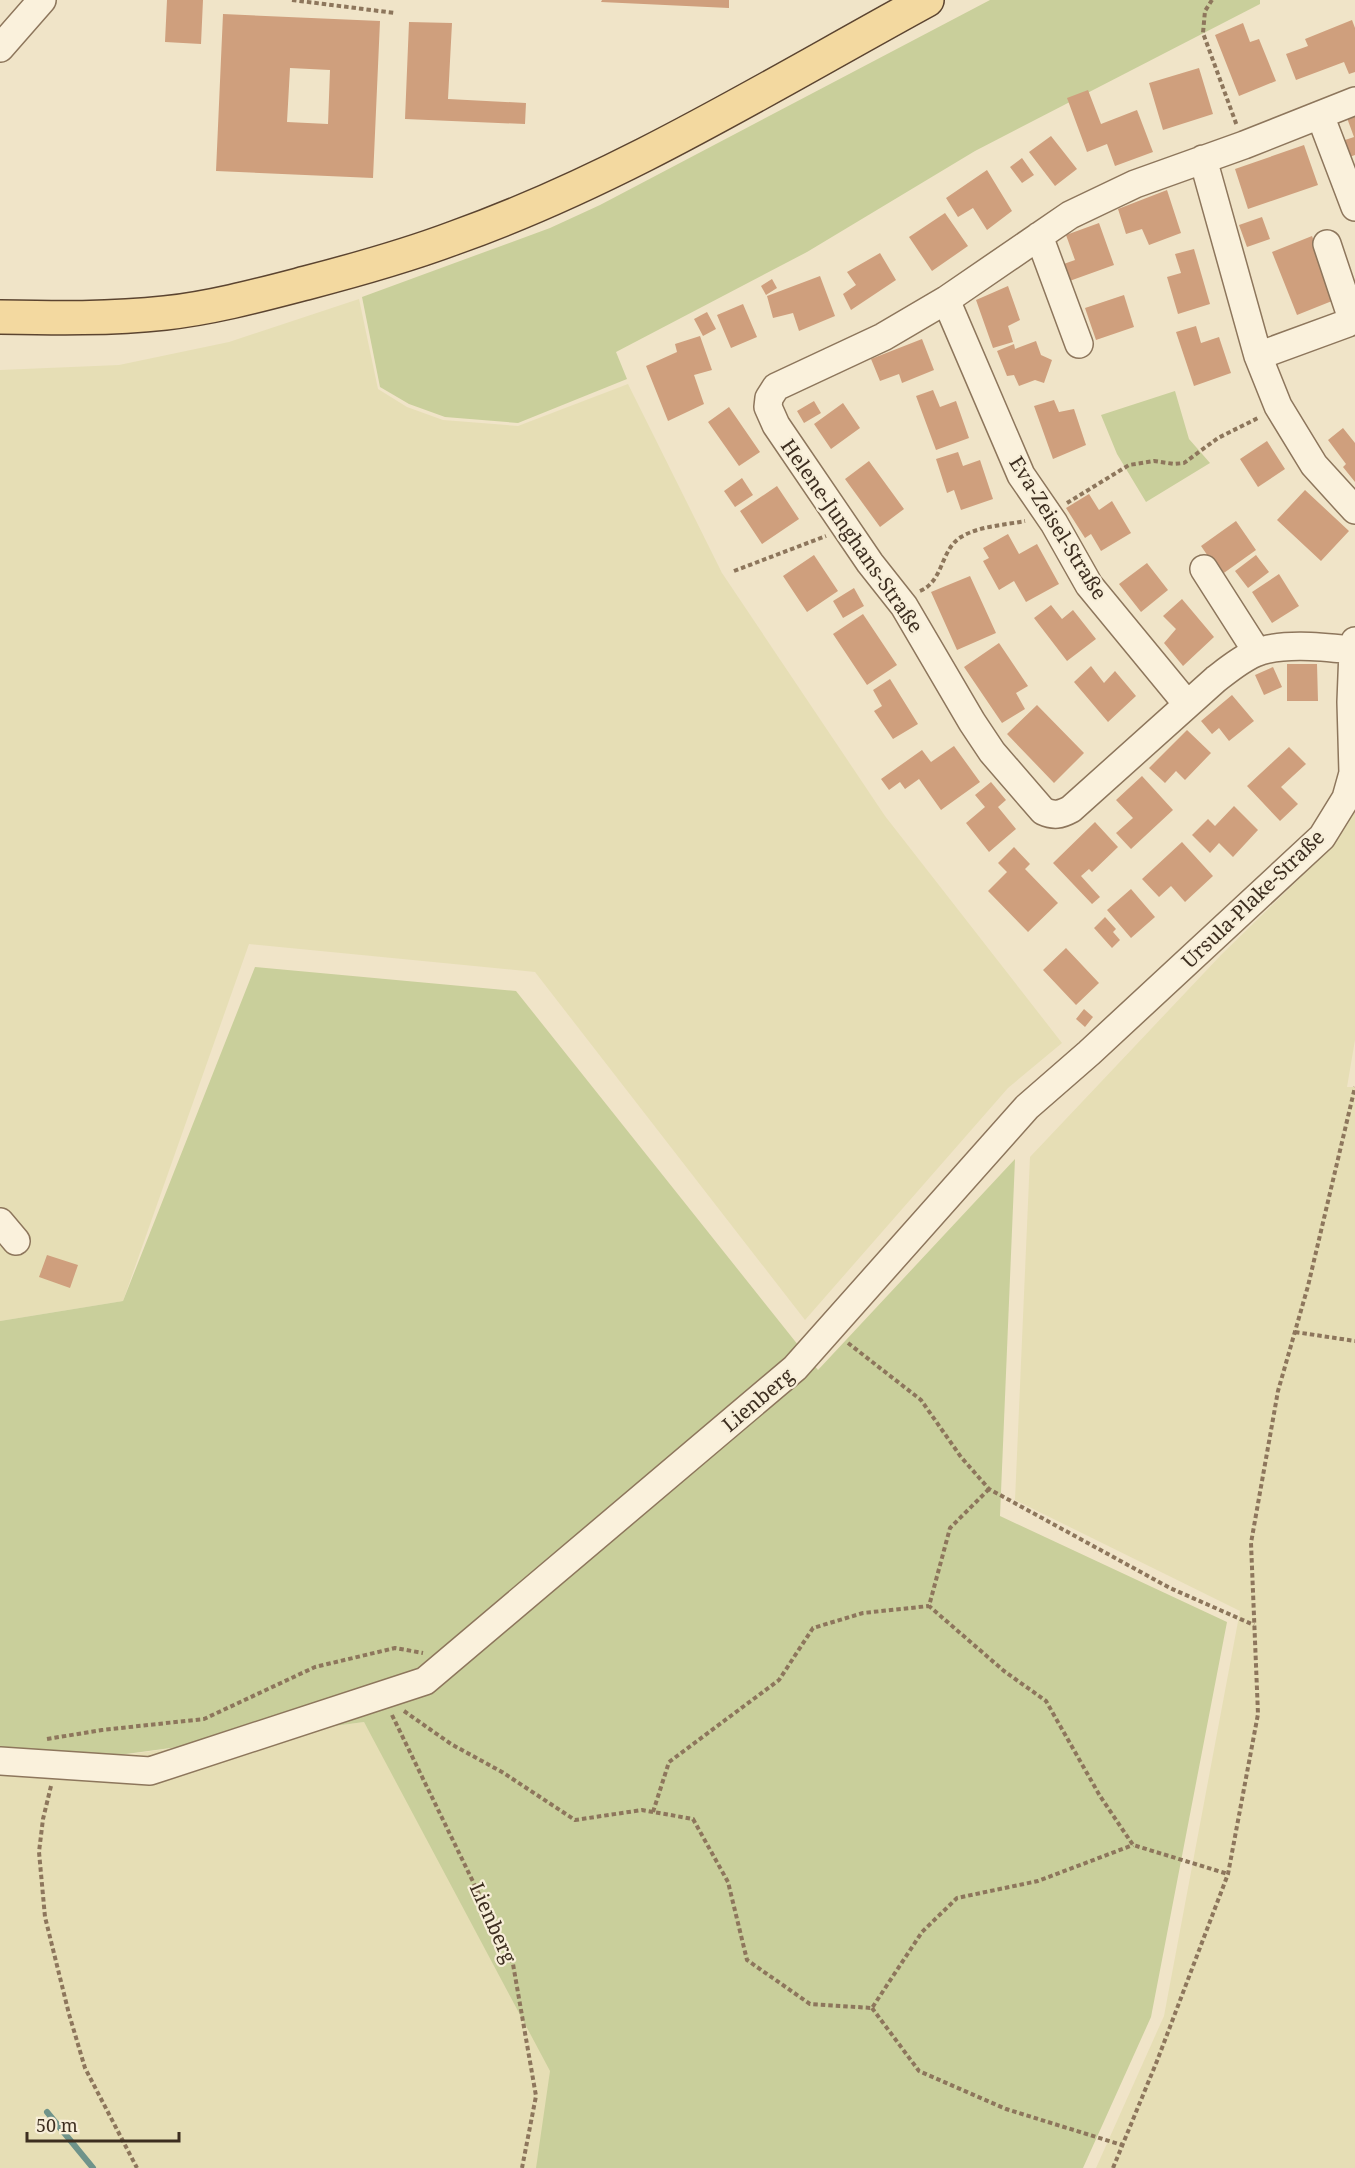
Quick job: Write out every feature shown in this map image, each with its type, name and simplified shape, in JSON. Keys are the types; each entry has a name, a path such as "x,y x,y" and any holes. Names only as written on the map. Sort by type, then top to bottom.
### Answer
{"main road":[{"path":"0,317 57,318 165,313 287,288 360,269 456,238 558,195 663,145 927,0"}],"street":[{"path":"0,48 42,0"},
{"name":"Helene-Junghans-Straße","path":"1354,645 1300,647 1257,652 1236,663 1071,809 1053,815 1043,811 992,752 900,600 870,563 846,528 776,425 768,407 772,392 784,383 883,337 946,300 1070,215 1136,184 1244,145 1355,101"},
{"path":"1320,115 1355,207"},
{"path":"1203,159 1258,356 1278,406 1314,465 1355,510"},
{"path":"1039,236 1079,344"},
{"path":"1258,356 1348,323 1352,319 1327,244"},
{"name":"Eva-Zeisel-Straße","path":"946,300 1021,475 1048,515 1089,585 1187,704"},
{"path":"1204,569 1257,652"},
{"name":"Ursula-Plake-Straße","path":"1089,1053 1322,837 1346,798 1354,773 1351,702 1354,645"},
{"name":"Lienberg","path":"0,1761 150,1771 425,1681 795,1368 1027,1107 1089,1053"}],"path":[{"path":"292,0 395,13"},
{"path":"1212,0 1204,11 1203,33 1244,145"},
{"path":"900,600 928,587 938,575 952,546 962,537 982,529 1048,515 1129,465 1154,460 1174,464 1184,463 1218,438 1278,406"},
{"path":"734,571 846,528"},
{"path":"1113,2168 1228,1874 1258,1714 1251,1544 1278,1391 1308,1286 1355,1087"},
{"path":"830,1330 921,1400 988,1489 1170,1588 1254,1625"},
{"path":"1295,1332 1355,1341"},
{"path":"928,1606 950,1528 988,1489"},
{"path":"653,1812 669,1762 779,1680 813,1628 863,1613 928,1606 1004,1671 1046,1701 1100,1796 1133,1845"},
{"path":"36,1741 102,1730 204,1719 315,1667 394,1648 453,1658"},
{"path":"383,1695 451,1744 502,1772 575,1820 642,1810 693,1820 728,1882 747,1960 810,2004 872,2008 919,2071 1006,2109 1122,2145"},
{"name":"Lienberg","path":"383,1695 513,1964 536,2096 522,2168"},
{"path":"57,1765 43,1819 39,1852 45,1917 85,2068 137,2168"},
{"path":"872,2008 922,1932 957,1898 1038,1881 1133,1845 1228,1874"}],"shaded area":[{"path":"359,299 378,389 407,407 443,420 518,426 628,384 722,573 885,816 1062,1043 1008,1088 805,1320 535,972 249,944 123,1301 0,1321 0,370 119,365 229,342"},
{"path":"1355,807 1355,1040 1347,1087 1355,1087 1355,2168 1096,2168 1164,2016 1240,1611 1015,1500 1030,1157 1221,955 1333,846 1349,822"},
{"path":"364,1722 571,2073 537,2168 0,2168 0,1772"}],"green space":[{"path":"990,0 1260,0 1260,4 975,151 807,252 616,352 627,379 518,423 445,417 409,404 380,387 362,297 550,228 600,205"},
{"path":"1175,391 1189,439 1210,463 1146,502 1117,454 1101,415"},
{"path":"255,967 516,991 818,1370 1015,1159 1000,1516 1227,1622 1151,2017 1083,2168 536,2168 550,2071 364,1722 0,1771 0,1321 123,1301"}],"building":[{"path":"167,0 203,0 201,44 165,42"},
{"path":"602,0 729,0 729,8 601,2"},
{"path":"223,14 380,21 373,178 216,171","holes":["290,68 330,70 328,124 287,122"]},
{"path":"1352,20 1355,28 1355,72 1349,74 1344,62 1296,80 1286,54 1308,46 1305,39"},
{"path":"409,22 452,23 448,99 526,103 525,124 405,119"},
{"path":"1243,23 1250,42 1259,39 1276,81 1239,96 1215,35"},
{"path":"1199,68 1213,114 1163,130 1149,83"},
{"path":"1088,90 1101,124 1137,110 1153,152 1115,166 1107,144 1087,152 1067,98"},
{"path":"1355,115 1355,155 1344,159 1339,142 1354,137 1347,118"},
{"path":"1051,136 1077,169 1055,186 1029,152"},
{"path":"1304,145 1318,185 1248,209 1235,169"},
{"path":"1022,158 1034,175 1022,183 1010,167"},
{"path":"987,170 1012,211 987,230 973,208 958,217 946,198"},
{"path":"1167,190 1181,233 1149,245 1142,229 1126,234 1118,209"},
{"path":"945,213 968,246 932,271 909,237"},
{"path":"1262,217 1270,239 1247,247 1239,225"},
{"path":"1099,223 1114,265 1064,283 1058,266 1075,260 1066,235"},
{"path":"1312,236 1337,299 1297,315 1272,252"},
{"path":"1194,249 1210,304 1178,314 1167,277 1181,273 1175,254"},
{"path":"880,253 896,280 851,310 843,294 856,285 847,272"},
{"path":"820,276 835,316 799,331 793,313 773,318 767,296"},
{"path":"772,279 777,288 766,295 761,286"},
{"path":"1008,286 1020,320 1008,326 1013,342 993,348 976,300"},
{"path":"1124,295 1134,327 1096,340 1085,308"},
{"path":"743,304 757,337 731,348 717,315"},
{"path":"707,312 716,329 703,336 694,319"},
{"path":"1196,326 1201,343 1219,337 1231,373 1194,386 1176,332"},
{"path":"700,336 712,370 694,375 704,404 668,421 646,366 677,352 675,344"},
{"path":"922,339 934,370 902,383 899,374 880,381 871,359"},
{"path":"1036,341 1041,355 1052,360 1044,383 1035,380 1019,386 1014,375 1007,376 997,351 1014,344 1015,349"},
{"path":"933,390 940,407 956,401 969,438 936,450 916,396"},
{"path":"1054,400 1059,412 1074,409 1086,445 1053,459 1034,406"},
{"path":"814,401 821,413 804,423 797,411"},
{"path":"843,403 860,428 831,449 814,424"},
{"path":"729,407 760,452 739,466 708,422"},
{"path":"1343,428 1355,443 1355,482 1343,467 1346,464 1328,440"},
{"path":"1267,441 1285,469 1258,487 1240,459"},
{"path":"958,452 963,466 980,460 993,499 961,510 954,490 947,493 936,459"},
{"path":"869,461 904,509 880,527 845,479"},
{"path":"742,478 753,495 735,507 724,491"},
{"path":"777,486 799,519 762,544 740,511"},
{"path":"1305,490 1349,531 1321,561 1277,520"},
{"path":"1089,494 1099,510 1112,501 1131,533 1101,551 1091,534 1085,538 1066,508"},
{"path":"1236,521 1256,550 1221,575 1201,546"},
{"path":"1008,534 1019,554 1037,544 1059,584 1026,602 1014,581 999,590 983,561 989,558 983,548"},
{"path":"814,555 838,591 807,612 783,576"},
{"path":"1256,555 1269,572 1248,588 1235,571"},
{"path":"1147,563 1168,590 1141,612 1119,584"},
{"path":"1279,574 1299,606 1272,623 1252,592"},
{"path":"970,576 996,633 957,650 931,592"},
{"path":"854,588 864,606 843,618 833,601"},
{"path":"1182,599 1214,637 1183,666 1164,643 1176,629 1163,616"},
{"path":"1051,605 1062,619 1073,610 1096,639 1067,661 1034,618"},
{"path":"863,614 897,665 867,685 833,634"},
{"path":"999,643 1028,686 1016,693 1025,709 1002,723 964,667"},
{"path":"1287,664 1317,664 1318,701 1287,701"},
{"path":"1091,666 1104,683 1115,671 1136,696 1108,722 1074,682"},
{"path":"1273,667 1282,687 1264,695 1255,675"},
{"path":"890,679 918,724 893,739 874,711 882,706 873,690"},
{"path":"1232,695 1254,721 1229,741 1219,728 1212,734 1201,721"},
{"path":"1037,705 1084,753 1054,783 1007,734"},
{"path":"1187,730 1211,753 1185,780 1176,771 1165,783 1149,768"},
{"path":"954,746 980,782 941,810 919,779 905,789 900,782 889,790 881,779 922,750 931,762"},
{"path":"1289,747 1306,764 1281,787 1298,804 1280,821 1247,786"},
{"path":"1142,776 1173,810 1131,849 1116,833 1133,818 1116,800"},
{"path":"991,782 1006,800 998,807 1016,829 989,852 966,823 985,807 975,795"},
{"path":"1234,806 1258,830 1233,857 1219,843 1210,853 1192,835 1208,819 1215,826"},
{"path":"1095,822 1118,847 1092,872 1089,869 1081,876 1100,897 1092,904 1053,863"},
{"path":"1182,842 1213,876 1185,902 1171,886 1159,897 1142,879"},
{"path":"1014,847 1030,864 1025,869 1058,903 1028,932 988,891 1007,872 998,863"},
{"path":"1131,889 1155,917 1131,938 1107,910"},
{"path":"1105,917 1116,929 1113,932 1120,940 1112,948 1094,928"},
{"path":"1066,948 1099,983 1076,1005 1043,970"},
{"path":"1084,1009 1093,1017 1085,1027 1076,1019"},
{"path":"47,1255 78,1265 70,1288 39,1277"}],"waterway":[{"path":"47,2112 93,2168"}]}
